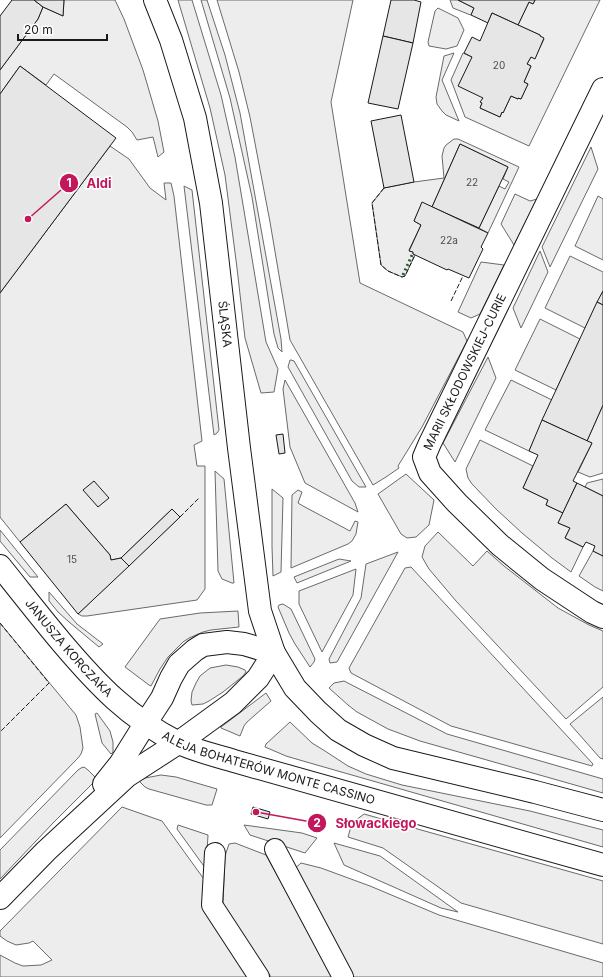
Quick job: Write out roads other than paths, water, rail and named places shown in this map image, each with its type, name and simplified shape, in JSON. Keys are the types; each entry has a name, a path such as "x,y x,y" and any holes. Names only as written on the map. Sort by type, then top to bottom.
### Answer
{"street":[{"name":"ŚLĄSKA","path":"155,0 171,40 195,118 211,203 239,448 260,611 274,653"},
{"name":"MARII SKŁODOWSKIEJ-CURIE","path":"603,89 424,458 430,473 457,503 500,545 542,579 592,612 603,617"},
{"name":"JANUSZA KORCZAKA","path":"0,566 84,669 115,700 145,724"},
{"path":"46,852 114,773 162,698 179,664 203,645 227,642 244,644 274,653 295,688 318,712 338,730 364,746 393,758 603,810"},
{"path":"0,898 46,852 127,776 178,743 233,703 258,678 274,653"},
{"name":"ALEJA BOHATERÓW MONTE CASSINO","path":"145,724 178,743 234,761 603,864"},
{"path":"275,849 343,977"},
{"path":"215,853 212,905 259,977"}],"place":[{"name":"Aldi","path":"28,219"},
{"name":"Słowackiego","path":"256,812"}]}
